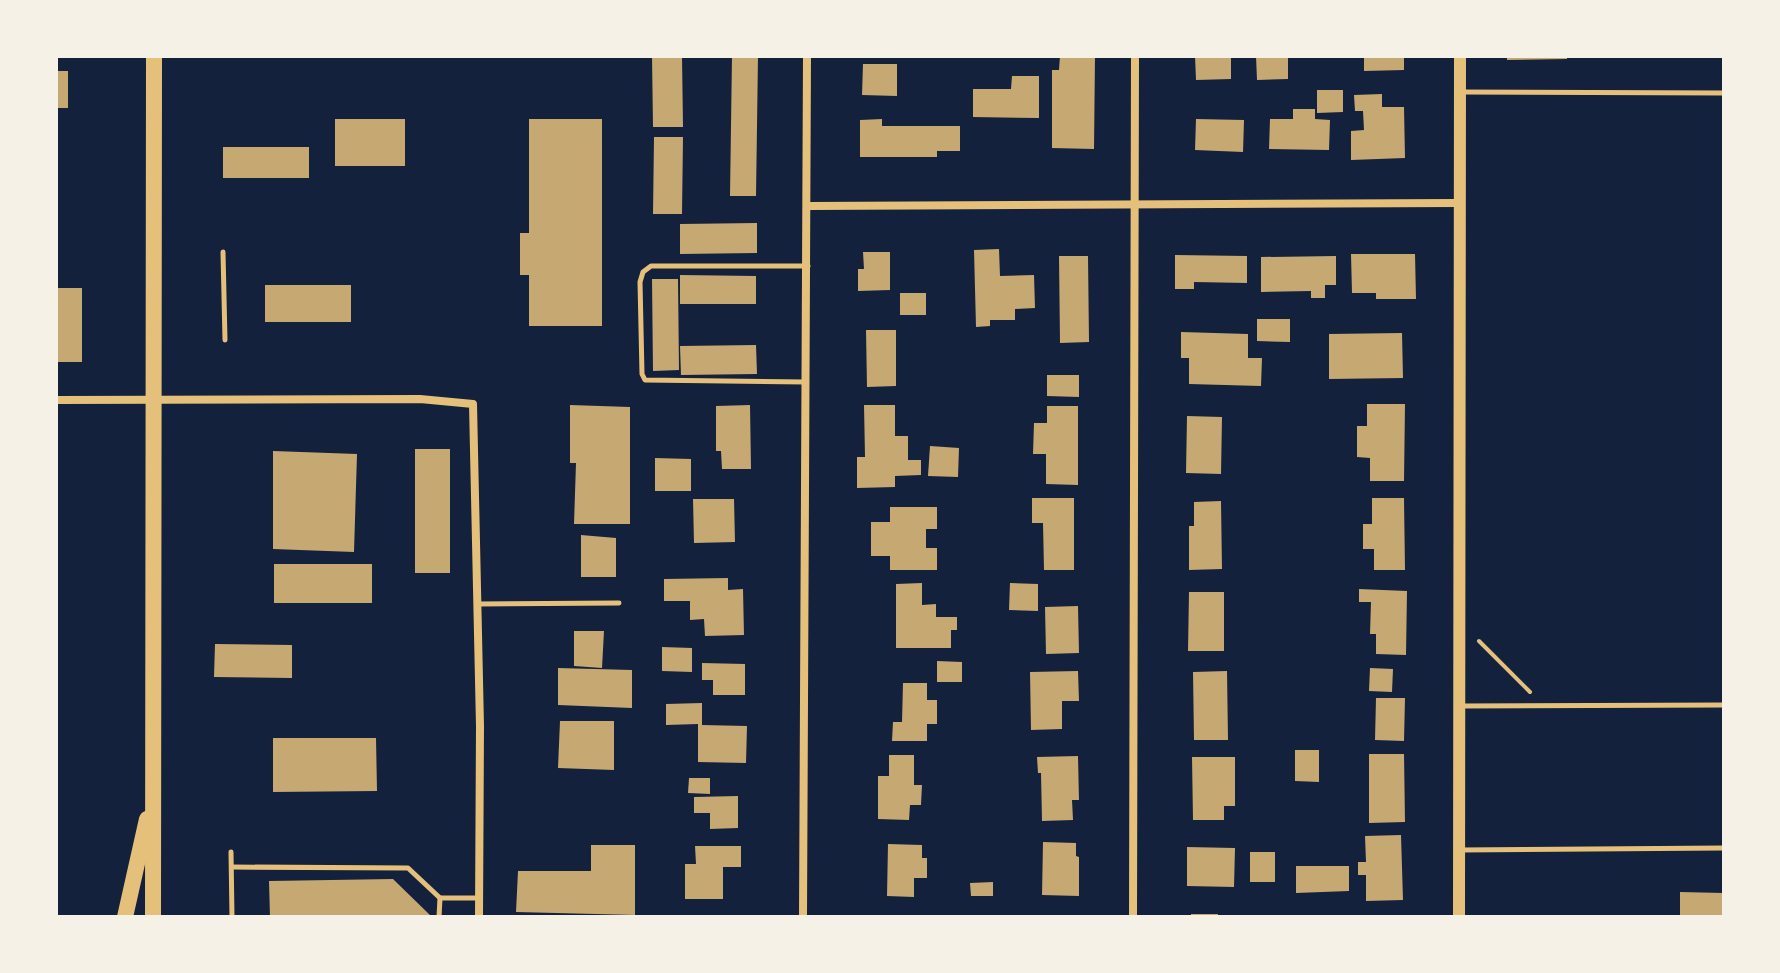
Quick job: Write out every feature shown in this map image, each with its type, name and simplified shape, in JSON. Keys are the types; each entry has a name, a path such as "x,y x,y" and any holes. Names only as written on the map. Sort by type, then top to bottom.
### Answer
{"main road":[{"path":"153,917 154,56"},
{"path":"125,917 153,790"}],"street":[{"path":"803,917 807,56"},
{"path":"1133,917 1135,56"},
{"path":"1459,917 1460,56"},
{"path":"808,206 1459,203"},
{"path":"56,400 420,399 473,404 480,726 479,917"}],"lane":[{"path":"1460,92 1724,93"},
{"path":"223,252 225,340"},
{"path":"807,382 645,380 642,374 640,282 643,272 651,266 808,266"},
{"path":"477,604 619,603"},
{"path":"1459,706 1724,705"},
{"path":"1459,850 1724,848"},
{"path":"231,852 232,917"},
{"path":"232,867 408,868 440,898 479,898"},
{"path":"439,917 440,898"}],"path":[{"path":"1479,641 1532,694"}],"building":[{"path":"652,56 682,56 683,127 653,127"},
{"path":"732,56 758,56 756,196 730,196"},
{"path":"1060,56 1095,56 1094,149 1052,148 1052,70 1059,70"},
{"path":"1195,56 1231,56 1231,79 1196,80"},
{"path":"1256,56 1288,56 1288,79 1257,80"},
{"path":"1364,56 1404,56 1404,70 1364,71"},
{"path":"1507,56 1567,56 1567,59 1507,60"},
{"path":"863,64 897,64 897,96 862,95"},
{"path":"56,71 68,71 68,108 56,108"},
{"path":"1012,76 1039,76 1039,118 973,117 973,89 1011,89"},
{"path":"1317,90 1343,90 1343,112 1317,113"},
{"path":"1382,94 1382,107 1404,107 1405,158 1351,160 1351,131 1364,130 1363,111 1355,111 1354,95"},
{"path":"1293,109 1315,109 1315,119 1330,120 1329,150 1269,149 1270,119 1293,119"},
{"path":"335,119 405,119 405,166 335,166"},
{"path":"529,119 602,119 602,326 529,326 529,275 520,275 520,233 529,233"},
{"path":"882,119 882,126 960,126 960,151 937,151 937,157 860,157 860,120"},
{"path":"1196,119 1244,120 1243,152 1195,150"},
{"path":"654,137 683,137 682,214 653,214"},
{"path":"223,147 309,147 309,178 223,178"},
{"path":"757,223 757,253 680,254 680,224"},
{"path":"999,249 1000,276 1034,275 1035,308 1015,309 1015,320 990,320 990,326 976,327 974,250"},
{"path":"863,252 890,252 890,290 858,291 858,269 864,269"},
{"path":"1351,254 1415,254 1416,299 1376,299 1376,293 1352,293"},
{"path":"1175,255 1247,256 1247,283 1194,282 1194,289 1175,289"},
{"path":"1059,256 1088,256 1089,342 1060,343"},
{"path":"1336,256 1336,285 1325,285 1325,298 1311,298 1311,291 1261,292 1261,257"},
{"path":"680,275 756,276 756,304 680,304"},
{"path":"652,279 678,279 679,370 653,371"},
{"path":"265,285 351,285 351,322 265,322"},
{"path":"56,288 82,288 82,362 56,362"},
{"path":"900,293 926,293 926,315 900,315"},
{"path":"1257,319 1290,319 1290,342 1257,341"},
{"path":"866,330 896,330 896,386 867,387"},
{"path":"1181,332 1248,334 1248,358 1262,358 1261,386 1189,384 1189,358 1181,358"},
{"path":"1402,333 1403,378 1329,379 1329,334"},
{"path":"756,345 757,374 681,375 680,346"},
{"path":"1047,375 1079,375 1079,397 1047,396"},
{"path":"1367,404 1405,404 1404,481 1370,481 1370,458 1357,457 1357,426 1367,426"},
{"path":"570,405 630,407 630,524 574,524 576,463 570,463"},
{"path":"750,405 751,469 722,469 721,451 716,451 716,406"},
{"path":"864,405 895,405 895,436 908,436 908,460 921,460 921,475 895,476 895,487 857,488 857,457 865,457"},
{"path":"1047,406 1078,406 1078,485 1046,484 1046,454 1033,454 1034,423 1047,423"},
{"path":"1187,416 1222,417 1221,474 1186,473"},
{"path":"930,446 959,448 958,477 928,476"},
{"path":"415,449 450,449 450,573 415,573"},
{"path":"273,451 357,454 354,552 273,549"},
{"path":"655,458 691,459 691,491 655,491"},
{"path":"1032,498 1074,498 1074,570 1044,570 1043,523 1032,523"},
{"path":"1372,498 1404,498 1405,570 1374,570 1374,549 1363,549 1363,524 1372,524"},
{"path":"693,499 734,499 735,542 694,543"},
{"path":"1221,501 1222,569 1189,570 1189,526 1194,526 1194,502"},
{"path":"890,507 937,507 937,529 926,529 926,548 937,548 937,570 890,570 890,556 871,556 871,522 890,522"},
{"path":"581,535 616,538 616,577 581,577"},
{"path":"274,564 372,564 372,603 274,603"},
{"path":"728,578 728,590 743,589 744,635 705,636 704,619 690,620 690,601 664,601 664,579"},
{"path":"922,583 922,605 936,604 936,617 957,617 957,630 951,630 951,648 896,648 896,584"},
{"path":"1010,583 1038,584 1038,611 1009,610"},
{"path":"1359,589 1407,591 1406,655 1376,654 1376,634 1370,634 1371,602 1359,602"},
{"path":"1189,592 1224,592 1224,651 1188,651"},
{"path":"1078,606 1079,653 1046,654 1045,607"},
{"path":"574,631 604,631 602,668 574,666"},
{"path":"215,644 292,645 292,678 214,677"},
{"path":"662,647 692,648 692,672 662,671"},
{"path":"937,661 962,662 962,682 937,682"},
{"path":"702,663 745,664 745,695 713,695 713,680 702,680"},
{"path":"558,668 632,670 632,708 558,705"},
{"path":"1370,668 1393,669 1392,692 1369,691"},
{"path":"1078,671 1079,701 1062,701 1062,729 1031,730 1030,672"},
{"path":"1227,671 1228,740 1194,740 1193,672"},
{"path":"903,683 927,683 927,700 937,700 937,724 927,724 927,741 892,741 893,722 902,722"},
{"path":"1376,698 1405,698 1404,741 1375,740"},
{"path":"702,703 702,725 747,726 746,763 698,762 698,724 666,725 666,704"},
{"path":"560,721 614,721 614,770 558,768"},
{"path":"273,738 376,738 377,791 273,792"},
{"path":"1295,750 1319,750 1319,782 1295,781"},
{"path":"1369,754 1404,754 1405,822 1369,823"},
{"path":"889,755 914,755 914,785 922,785 921,805 910,805 909,820 878,819 878,776 889,776"},
{"path":"1078,756 1079,800 1072,800 1073,820 1042,821 1041,773 1038,773 1037,757"},
{"path":"1192,757 1235,757 1235,806 1224,806 1224,820 1193,820"},
{"path":"689,778 710,778 710,794 688,793"},
{"path":"738,796 738,828 710,829 710,813 694,813 694,797"},
{"path":"1401,835 1403,900 1366,901 1366,875 1358,875 1358,862 1366,862 1365,836"},
{"path":"1043,842 1076,843 1079,896 1042,895"},
{"path":"888,844 922,845 922,858 927,858 927,878 914,878 914,897 887,896"},
{"path":"591,845 635,845 635,915 516,912 518,871 591,871"},
{"path":"695,846 741,846 741,867 723,867 723,899 685,899 685,864 696,864"},
{"path":"1187,847 1235,848 1234,887 1187,886"},
{"path":"1250,852 1275,852 1275,882 1250,882"},
{"path":"1296,866 1349,866 1349,891 1296,893"},
{"path":"393,879 432,917 270,917 269,881"},
{"path":"993,882 993,896 971,896 970,883"},
{"path":"1680,892 1724,893 1724,917 1680,917"},
{"path":"1191,914 1218,914 1218,917 1191,917"}]}
